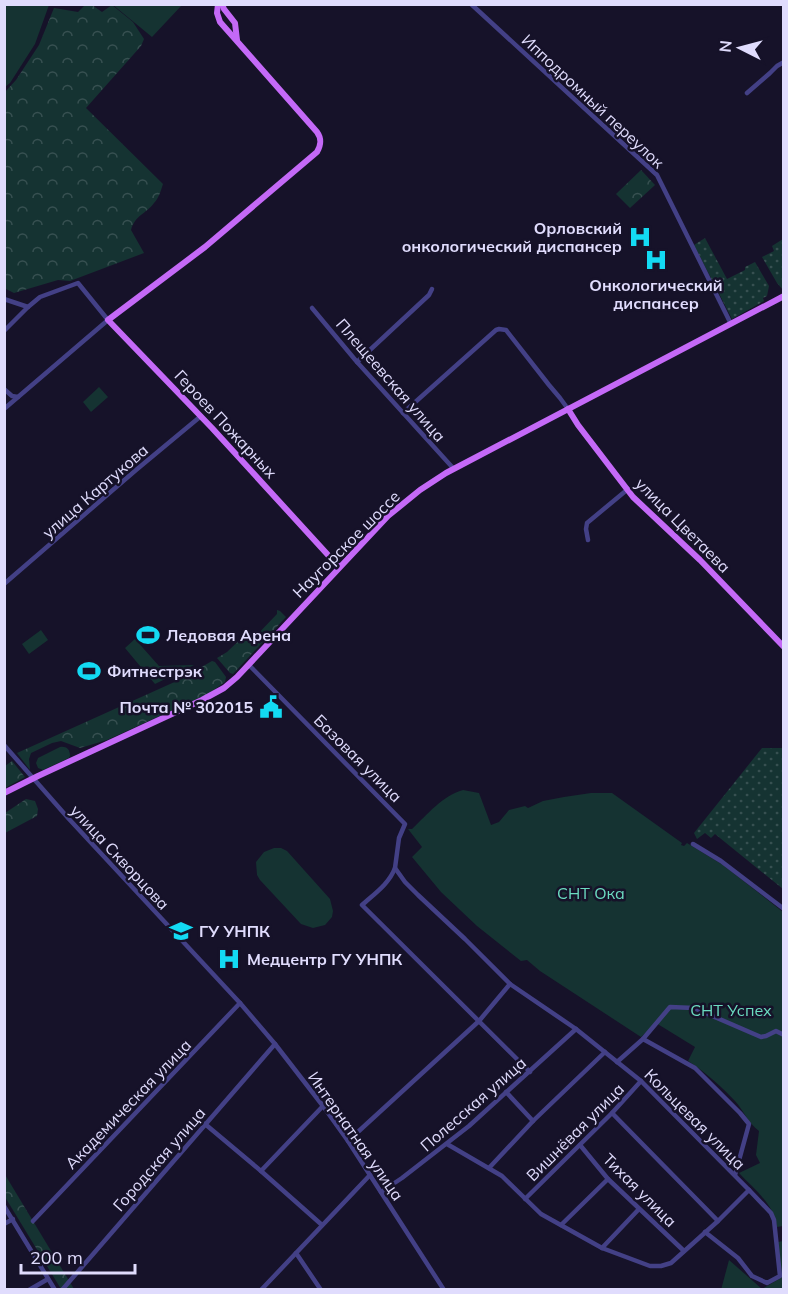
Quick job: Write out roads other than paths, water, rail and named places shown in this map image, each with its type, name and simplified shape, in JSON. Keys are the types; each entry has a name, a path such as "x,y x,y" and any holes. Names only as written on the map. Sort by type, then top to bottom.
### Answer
{"main road":[{"path":"220,4 235,23 237,40"},
{"path":"108,320 217,237 317,152 320,146 320,136 317,132 227,31 218,18 220,4"},
{"name":"Наугорское шоссе","path":"4,793 213,695 249,665 388,516 420,490 453,468 783,296"},
{"name":"Героев Пожарных","path":"108,320 201,416 339,567"},
{"name":"улица Цветаева","path":"568,409 627,489 700,560 783,647"}],"street":[{"name":"Ипподромный переулок","path":"471,4 657,175 731,324"},
{"path":"476,9 481,4"},
{"path":"218,18 222,13 228,14"},
{"path":"227,31 233,31 236,26"},
{"path":"747,93 783,62"},
{"path":"4,331 40,297 78,283 108,320 4,409"},
{"path":"357,362 429,295 432,289"},
{"path":"4,299 28,307"},
{"name":"Плещеевская улица","path":"312,308 357,362 453,468"},
{"name":"улица Цветаева","path":"403,413 499,328 506,330 568,409"},
{"path":"4,389 12,396 18,397"},
{"name":"улица Картукова","path":"4,584 201,416"},
{"path":"588,540 587,523 627,489"},
{"name":"Базовая улица","path":"249,665 405,824 399,838 395,868"},
{"name":"улица Скворцова","path":"4,745 189,950 240,1003"},
{"path":"693,844 721,861 783,909"},
{"path":"395,868 387,883 362,905 530,1072"},
{"name":"Кольцевая улица","path":"395,868 405,882 510,984 576,1029 641,1081 749,1190 671,1263 650,1266 602,1248 542,1214 502,1176 447,1144"},
{"path":"348,1142 479,1021 510,984"},
{"name":"Интернатная улица","path":"240,1003 324,1106 444,1290"},
{"name":"Академическая улица","path":"33,1221 240,1003"},
{"path":"617,1062 643,1040 669,1007 694,1008 761,1037 776,1031 783,1035"},
{"name":"Полесская улица","path":"381,1192 469,1126 576,1029"},
{"path":"643,1040 695,1068 740,1113 748,1125 735,1175"},
{"name":"Городская улица","path":"62,1290 275,1044"},
{"path":"489,1168 533,1120 605,1052"},
{"name":"Вишнёвая улица","path":"525,1199 641,1081"},
{"path":"506,1092 533,1120"},
{"path":"261,1171 324,1106"},
{"path":"612,1113 718,1221"},
{"path":"205,1124 322,1225"},
{"name":"Тихая улица","path":"580,1145 608,1179 684,1251"},
{"path":"261,1290 370,1175"},
{"path":"561,1225 608,1179"},
{"path":"705,1232 738,1258 752,1276 766,1283 780,1276 774,1220 771,1213 749,1190"},
{"path":"4,1206 55,1290"},
{"path":"602,1248 639,1209"},
{"path":"4,1224 13,1220"},
{"path":"296,1253 321,1290"},
{"path":"29,1290 48,1279"}],"place":[{"name":"Орловский онкологический диспансер","path":"640,237"},
{"name":"Онкологический диспансер","path":"656,260"},
{"name":"Ледовая Арена","path":"148,635"},
{"name":"Фитнестрэк","path":"89,671"},
{"name":"Почта № 302015","path":"271,707"},
{"name":"ГУ УНПК","path":"181,931"},
{"name":"Медцентр ГУ УНПК","path":"229,959"}],"park label":[{"name":"СНТ Ока","path":"591,893"},
{"name":"СНТ Успех","path":"731,1010"}]}
